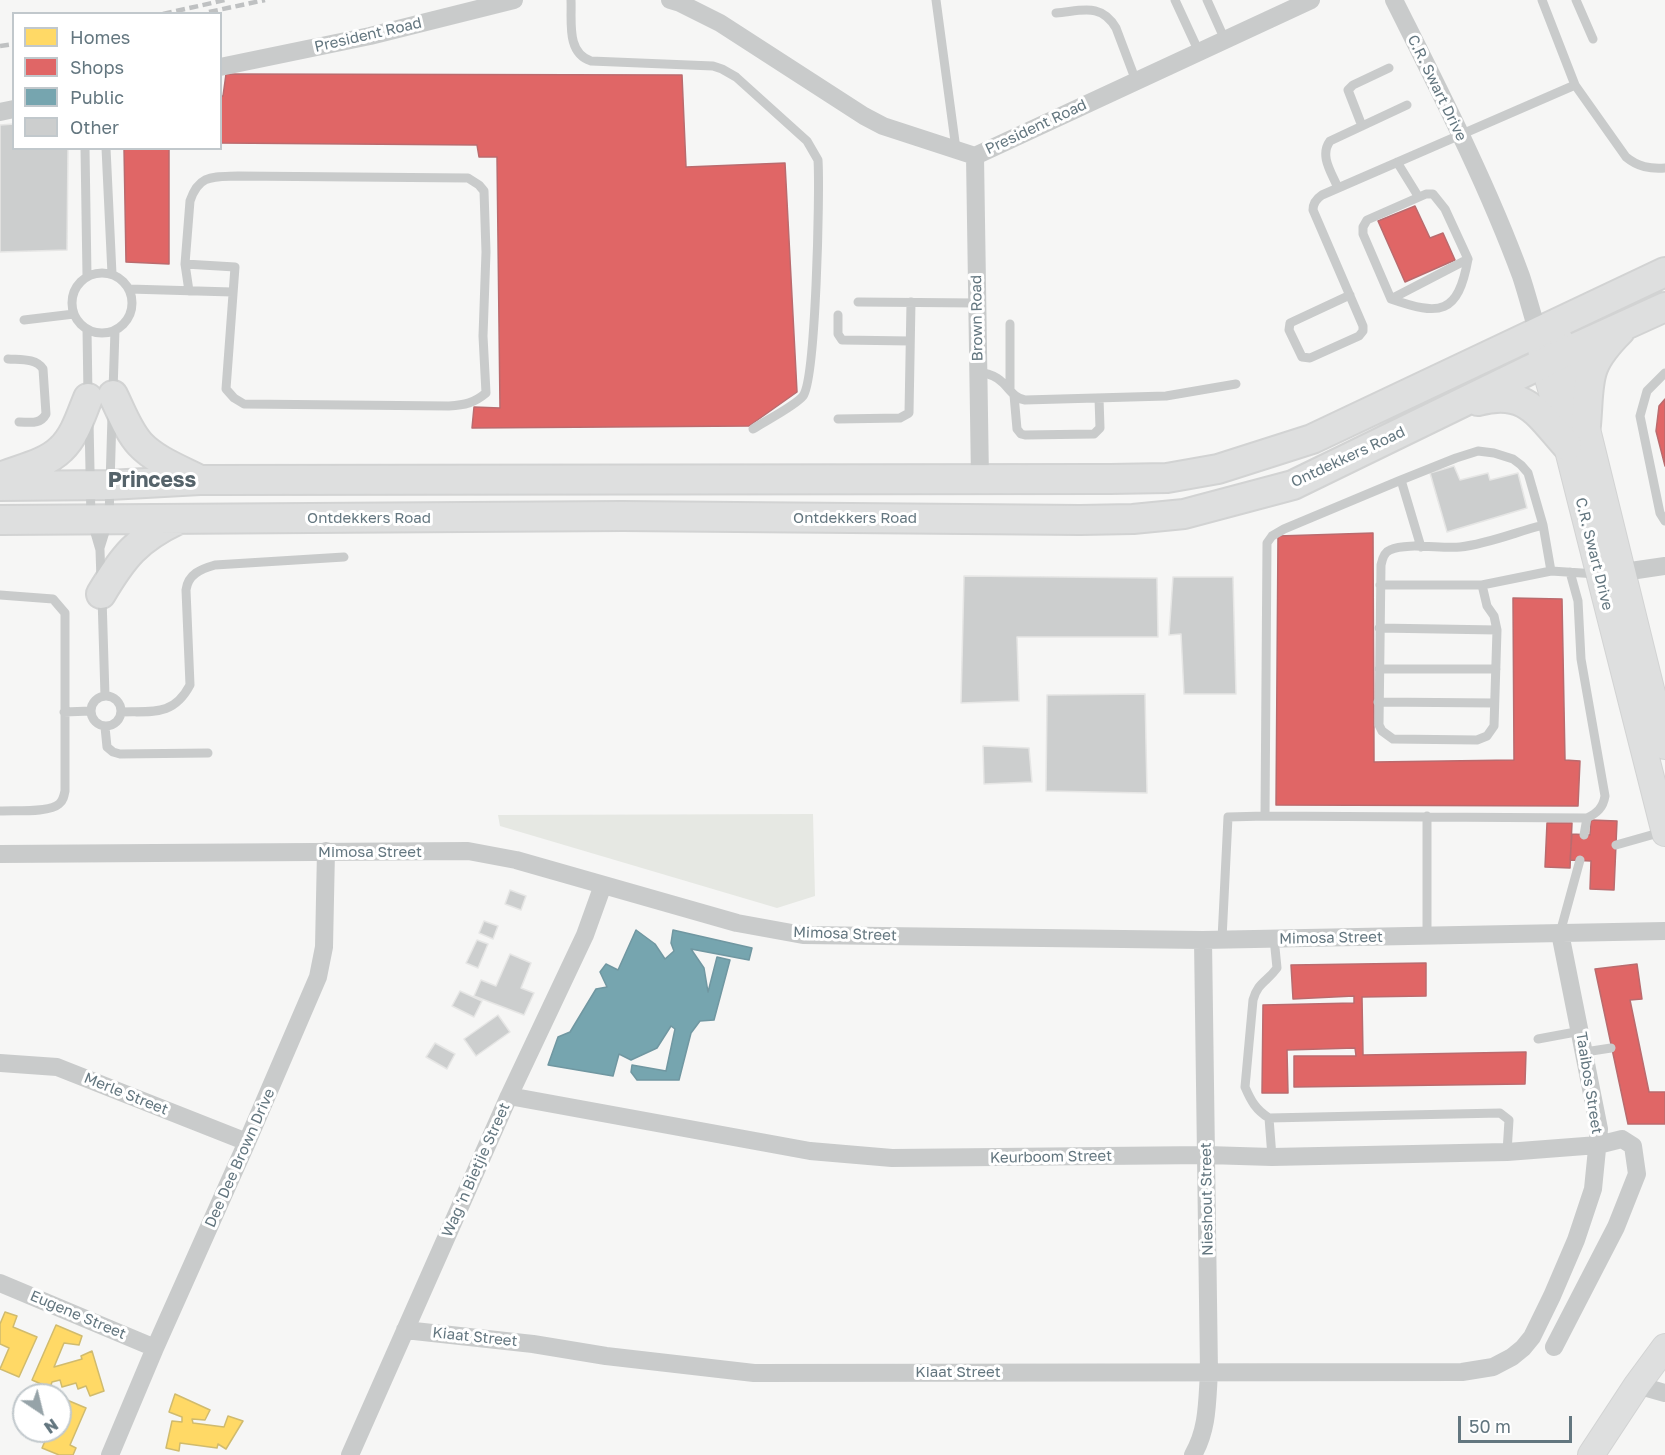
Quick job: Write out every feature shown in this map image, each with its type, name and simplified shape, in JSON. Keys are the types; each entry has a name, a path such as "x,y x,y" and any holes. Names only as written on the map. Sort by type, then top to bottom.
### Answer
{"main road":[{"path":"0,486 100,485 201,480 1167,478 1218,468 1312,439 1665,272"},
{"name":"Ontdekkers Road","path":"0,520 622,516 1068,520 1143,518 1184,514 1293,485 1665,307"},
{"path":"1586,425 1589,379 1592,368 1607,344 1625,325"},
{"name":"C.R. Swart Drive","path":"1545,330 1555,358 1586,425 1610,574 1665,832"},
{"name":"C.R. Swart Drive","path":"1555,358 1567,446 1665,746"},
{"path":"0,477 47,459 61,449 101,396 141,445 168,464 201,480"},
{"path":"1453,408 1492,397 1508,396 1519,400 1541,417 1567,446"},
{"path":"101,594 125,556 134,547 156,529 179,519"},
{"path":"1591,1455 1665,1347"}],"street":[{"name":"President Road","path":"222,67 370,36 514,0"},
{"name":"President Road","path":"670,0 681,3 720,23 864,117 883,126 975,156 1311,0"},
{"name":"C.R. Swart Drive","path":"1394,0 1460,133 1545,330"},
{"name":"Brown Road","path":"975,156 980,479"},
{"path":"1610,574 1665,566"},
{"name":"Mimosa Street","path":"0,854 326,851 480,853 516,860 738,923 803,935 1222,939 1665,931"},
{"name":"Dee Dee Brown Drive","path":"116,1453 155,1348 318,977 324,947 326,851"},
{"name":"Wag 'n Bietjie Street","path":"350,1455 509,1096 585,935 603,885"},
{"name":"Taaibos Street","path":"1512,1357 1532,1337 1575,1240 1593,1189 1598,1145 1599,1129 1560,933"},
{"name":"Nieshout Street","path":"1192,1455 1202,1437 1206,1421 1209,1372 1203,939"},
{"name":"Merle Street","path":"0,1063 57,1067 247,1142"},
{"name":"Keurboom Street","path":"509,1096 810,1151 892,1158 1207,1155 1272,1157 1507,1152 1598,1145 1622,1139 1633,1146 1637,1174 1616,1227 1554,1347"},
{"name":"Eugene Street","path":"0,1283 155,1348"},
{"name":"Kiaat Street","path":"405,1330 754,1373 1462,1372 1493,1367 1512,1357"},
{"path":"1637,1385 1665,1393"}],"lane":[{"path":"571,0 573,44 579,55 585,59 591,62 713,66 723,69 736,76 807,141 818,160 813,342 807,388 803,397 753,429"},
{"path":"936,0 956,149"},
{"path":"1175,0 1199,52"},
{"path":"1207,0 1225,40"},
{"path":"1542,0 1575,85 1626,157 1643,167 1665,168"},
{"path":"1576,0 1593,39"},
{"path":"1056,13 1096,9 1111,20 1136,81"},
{"path":"1362,126 1348,90 1353,85 1389,68"},
{"path":"1350,295 1290,323 1289,330 1302,357 1310,358 1359,336 1363,331 1363,326 1350,295 1313,210 1317,199 1460,133 1575,85"},
{"path":"1338,188 1325,157 1327,145 1333,138 1407,105"},
{"path":"85,150 87,276"},
{"path":"106,150 112,274"},
{"path":"1397,162 1418,196"},
{"path":"185,264 235,267 226,389 244,404 449,406 468,404 486,393 483,336 486,252 484,191 468,178 238,176 208,178 198,183 190,201 185,264 189,291"},
{"path":"1433,194 1438,199 1468,259 1460,290 1445,306 1435,310 1422,309 1391,299 1363,234 1363,227 1367,220 1418,196 1433,194"},
{"path":"1391,299 1468,259"},
{"path":"105,696 100,550 101,396 115,330 129,317 132,298 129,288 112,274 95,273 87,276 80,281 72,297 74,315 87,329 96,332 115,330"},
{"path":"129,288 232,292"},
{"path":"858,302 977,303"},
{"path":"838,419 900,418 909,413 910,302"},
{"path":"24,320 74,315"},
{"path":"838,315 838,334 842,340 910,341"},
{"path":"1010,324 1012,392 1017,429 1021,434 1094,434 1100,428 1099,398"},
{"path":"87,329 101,396 100,550"},
{"path":"8,360 34,362 41,364 44,369 46,414 42,420 37,422 20,422"},
{"path":"978,372 994,376 1025,400 1166,396 1236,384"},
{"path":"1665,374 1647,391 1640,416 1660,513 1665,521"},
{"path":"1265,816 1267,543 1272,536 1401,480 1478,451 1513,459 1528,473 1543,525 1551,571"},
{"path":"1401,480 1422,547"},
{"path":"1482,585 1486,606 1494,616 1497,630 1492,731 1477,740 1393,739 1382,732 1379,725 1378,702 1381,566 1386,553 1402,547 1464,546 1543,525"},
{"path":"121,712 162,711 172,707 183,698 190,685 186,590 187,583 193,575 204,568 215,565 344,557"},
{"path":"1380,585 1482,585 1551,571 1610,574"},
{"path":"1222,939 1228,817 1587,818 1598,811 1604,804 1605,796 1581,659 1578,601 1570,572"},
{"path":"0,595 53,599 65,614 65,791 62,801 57,807 48,809 0,811"},
{"path":"1379,628 1497,630"},
{"path":"1379,669 1496,669"},
{"path":"105,696 117,701 121,712 116,723 105,727 95,722 91,711 95,700 105,696"},
{"path":"1378,702 1494,703"},
{"path":"64,712 91,711"},
{"path":"105,727 107,747 120,754 208,753"},
{"path":"1427,816 1427,936"},
{"path":"1584,835 1587,818"},
{"path":"1616,845 1665,832"},
{"path":"1560,933 1580,860"},
{"path":"1274,938 1277,968 1272,975 1260,982 1253,1000 1245,1087 1255,1107 1269,1118 1500,1113 1509,1120 1507,1152"},
{"path":"1538,1039 1581,1031"},
{"path":"1585,1052 1611,1048"},
{"path":"1269,1118 1272,1157"}],"shaded area":[{"path":"813,814 815,896 777,908 500,826 498,815"}],"building: Homes":[{"path":"5,1312 17,1316 13,1327 37,1337 19,1377 0,1369 9,1348 0,1344 0,1324"},
{"path":"56,1325 82,1336 79,1345 64,1343 54,1367 82,1359 81,1356 92,1351 104,1391 90,1396 86,1386 78,1389 76,1383 61,1383 60,1380 52,1383 39,1383 32,1380"},
{"path":"175,1394 210,1410 205,1420 192,1419 193,1423 224,1427 228,1416 243,1421 226,1449 218,1444 217,1448 180,1443 179,1451 166,1448 172,1421 182,1422 182,1417 169,1412"},
{"path":"72,1402 86,1408 72,1440"},
{"path":"44,1443 71,1443 70,1445 76,1448 73,1455 59,1455 42,1448"}],"building: Shops":[{"path":"226,74 682,75 686,167 785,163 797,392 749,426 472,428 474,407 500,408 497,157 479,157 477,145 222,143"},
{"path":"124,150 169,150 169,264 126,262"},
{"path":"1415,206 1430,238 1443,233 1455,260 1405,282 1378,221"},
{"path":"1665,399 1665,466 1656,431 1659,406"},
{"path":"1373,533 1374,762 1514,760 1513,598 1562,599 1565,760 1580,761 1578,806 1276,805 1278,536"},
{"path":"1591,820 1617,821 1614,890 1590,889 1591,861 1570,860 1572,834 1590,835"},
{"path":"1547,823 1572,823 1570,868 1545,867"},
{"path":"1426,963 1426,996 1362,997 1363,1055 1526,1052 1525,1084 1294,1087 1294,1056 1356,1056 1355,1048 1287,1050 1288,1093 1262,1093 1263,1005 1354,1003 1354,996 1293,999 1291,965"},
{"path":"1637,964 1642,999 1630,1000 1649,1092 1665,1092 1665,1124 1628,1124 1595,969"}],"building: Public":[{"path":"636,930 655,944 665,959 674,951 671,943 673,930 752,948 749,960 691,949 704,968 708,992 717,957 730,960 714,1020 700,1021 691,1033 679,1080 637,1080 631,1072 632,1065 666,1071 675,1029 671,1026 657,1048 631,1060 619,1054 613,1076 548,1065 558,1037 570,1032 596,989 607,987 600,972 606,964 618,970"}],"building: Other":[{"path":"12,124 12,150 68,150 67,250 0,252 0,125"},
{"path":"1454,466 1460,480 1488,473 1490,480 1518,473 1527,508 1447,532 1430,473"},
{"path":"964,576 1157,578 1158,637 1017,637 1019,701 961,703"},
{"path":"1173,577 1233,577 1236,694 1184,694 1181,634 1169,635"},
{"path":"1145,694 1147,793 1046,791 1047,695"},
{"path":"983,746 1029,748 1032,782 984,784"},
{"path":"510,890 526,896 521,910 505,904"},
{"path":"484,921 498,926 493,939 479,933"},
{"path":"477,940 488,944 478,968 466,963"},
{"path":"510,954 531,963 521,988 534,993 524,1015 474,996 481,980 496,986"},
{"path":"460,991 482,1001 474,1017 452,1006"},
{"path":"498,1015 510,1032 476,1056 464,1039"},
{"path":"435,1043 455,1054 447,1069 426,1057"}],"railway":[{"path":"172,12 225,0"},
{"path":"209,12 265,0"},
{"path":"0,46 12,44"}],"district":[{"name":"Princess","path":"152,480"}]}
